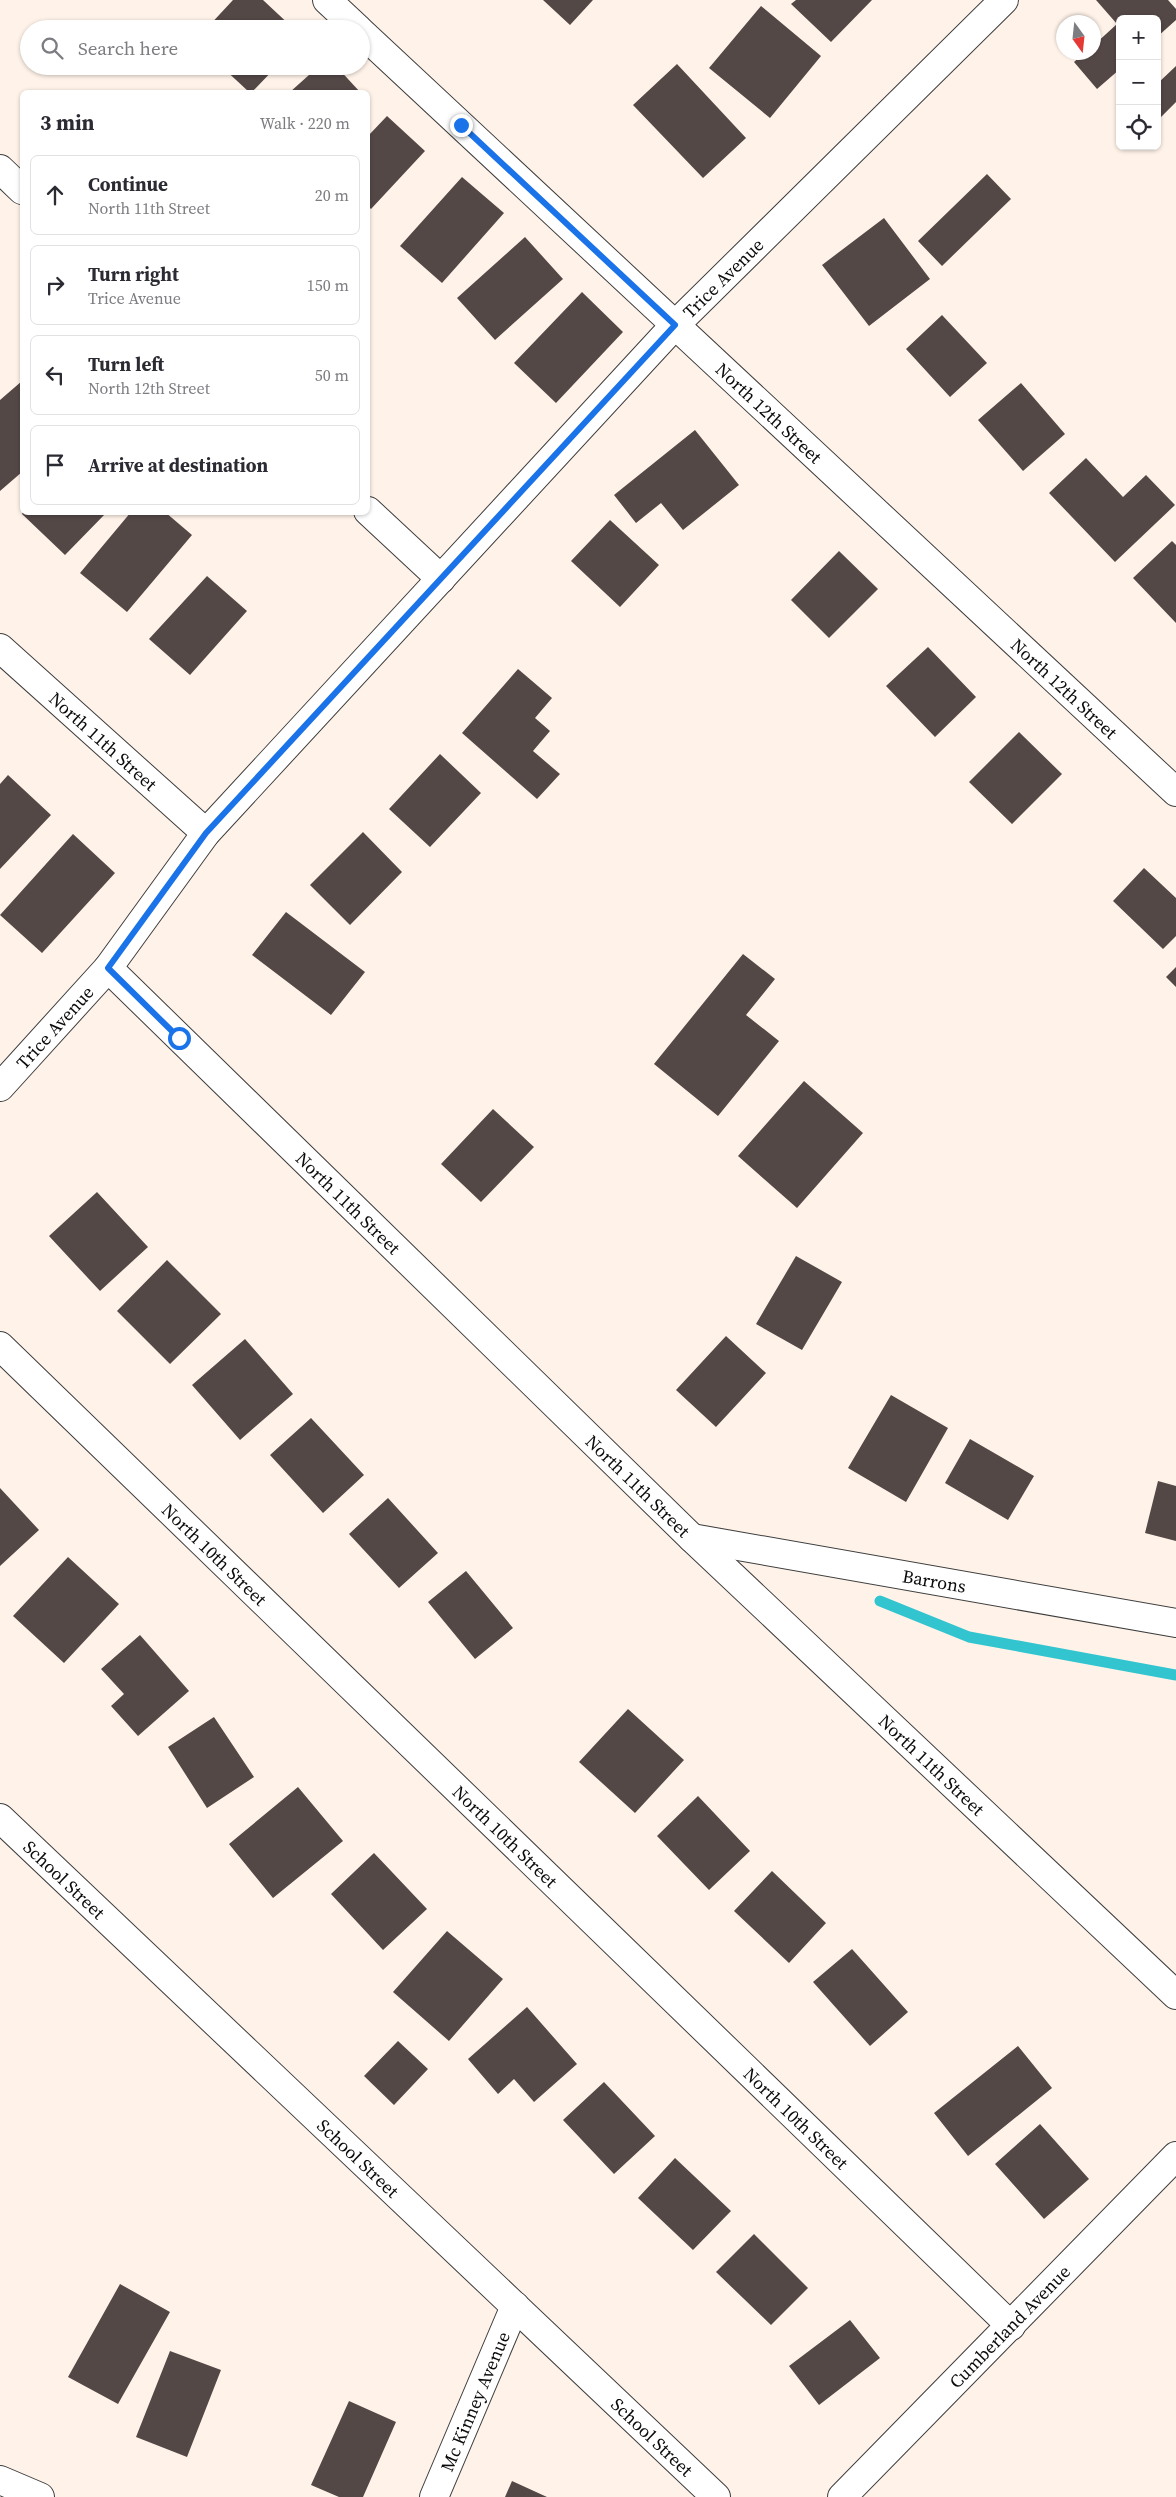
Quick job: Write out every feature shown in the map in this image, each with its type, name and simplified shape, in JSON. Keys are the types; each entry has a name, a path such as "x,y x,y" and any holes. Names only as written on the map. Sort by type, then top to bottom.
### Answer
{"street":[{"path":"327,0 348,20"},
{"name":"Trice Avenue","path":"0,1087 108,968 206,833 675,325 1004,0"},
{"name":"North 12th Street","path":"370,40 1176,792"},
{"path":"0,169 20,188"},
{"path":"370,513 441,579"},
{"name":"North 11th Street","path":"0,648 206,833"},
{"name":"North 11th Street","path":"108,968 692,1538 1176,1994"},
{"name":"North 10th Street","path":"0,1346 1011,2326"},
{"name":"Barrons","path":"692,1538 1176,1623"},
{"name":"School Street","path":"0,1818 716,2497"},
{"name":"Cumberland Avenue","path":"842,2497 1176,2156"},
{"name":"Mc Kinney Avenue","path":"434,2497 514,2306"},
{"path":"0,2480 40,2497"}],"building":[{"path":"233,0 263,0 284,20 214,20"},
{"path":"543,0 593,0 570,25"},
{"path":"796,0 872,0 831,42 791,4"},
{"path":"1096,0 1168,0 1176,9 1176,20 1161,33 1161,15 1116,15 1116,23"},
{"path":"761,6 821,56 770,118 709,68"},
{"path":"1116,25 1116,72 1097,89 1074,62 1076,60 1101,60 1101,39"},
{"path":"677,64 746,138 703,178 633,105"},
{"path":"1176,66 1176,102 1161,117 1161,105 1161,80"},
{"path":"231,75 268,75 254,90 247,90"},
{"path":"309,75 344,75 358,90 292,90"},
{"path":"387,116 425,151 371,209 370,208 370,134"},
{"path":"987,174 1011,199 942,266 918,241"},
{"path":"462,177 504,213 442,283 400,246"},
{"path":"884,218 930,279 869,326 822,265"},
{"path":"525,237 563,279 495,340 457,298"},
{"path":"582,292 623,332 556,403 514,363"},
{"path":"942,315 987,363 950,397 906,349"},
{"path":"20,383 20,474 0,491 0,400"},
{"path":"1021,383 1065,434 1023,471 978,420"},
{"path":"695,430 739,485 683,530 661,503 636,523 614,495"},
{"path":"1086,458 1123,497 1146,475 1175,505 1115,562 1049,493"},
{"path":"23,515 104,515 65,555"},
{"path":"128,515 169,515 192,535 127,612 80,573"},
{"path":"610,520 659,565 620,607 571,561"},
{"path":"1172,541 1176,545 1176,623 1133,578"},
{"path":"839,551 878,589 829,638 791,600"},
{"path":"207,576 247,611 190,675 149,639"},
{"path":"928,647 976,697 935,737 886,686"},
{"path":"518,669 552,698 535,718 550,731 533,751 560,774 537,799 462,733"},
{"path":"1019,732 1062,774 1012,824 969,782"},
{"path":"440,754 481,793 430,847 389,809"},
{"path":"8,775 51,815 0,869 0,784"},
{"path":"363,832 402,872 350,925 310,885"},
{"path":"73,834 115,873 42,953 0,915"},
{"path":"1144,868 1176,898 1176,936 1163,949 1113,901"},
{"path":"286,912 365,972 331,1015 252,955"},
{"path":"743,954 775,979 746,1015 779,1041 718,1116 654,1064"},
{"path":"1176,967 1176,987 1166,977"},
{"path":"804,1081 863,1133 797,1208 738,1156"},
{"path":"493,1109 534,1147 481,1202 441,1164"},
{"path":"97,1192 148,1247 100,1291 49,1236"},
{"path":"796,1256 842,1282 802,1350 756,1324"},
{"path":"167,1260 221,1314 170,1364 117,1311"},
{"path":"726,1336 766,1373 716,1427 676,1390"},
{"path":"245,1339 293,1394 240,1440 192,1385"},
{"path":"891,1395 948,1428 906,1502 848,1468"},
{"path":"311,1418 364,1475 323,1513 270,1455"},
{"path":"970,1439 1034,1476 1008,1520 945,1483"},
{"path":"1158,1481 1176,1486 1176,1541 1145,1533"},
{"path":"0,1488 39,1530 0,1566"},
{"path":"388,1498 438,1553 399,1588 349,1534"},
{"path":"68,1557 119,1604 64,1663 13,1616"},
{"path":"466,1571 513,1628 475,1659 428,1602"},
{"path":"140,1635 189,1691 138,1736 111,1706 124,1694 101,1669"},
{"path":"628,1709 684,1760 635,1813 579,1762"},
{"path":"214,1717 254,1777 207,1808 168,1747"},
{"path":"298,1787 343,1841 273,1898 229,1844"},
{"path":"698,1796 750,1851 709,1890 657,1836"},
{"path":"374,1853 427,1909 383,1950 331,1894"},
{"path":"772,1871 826,1923 789,1963 734,1911"},
{"path":"447,1931 503,1979 449,2041 393,1992"},
{"path":"852,1949 908,2012 870,2046 813,1982"},
{"path":"527,2007 577,2064 534,2102 514,2079 498,2094 468,2059"},
{"path":"398,2041 428,2069 394,2105 364,2076"},
{"path":"1018,2046 1052,2088 968,2156 934,2113"},
{"path":"604,2082 655,2136 614,2174 563,2120"},
{"path":"1040,2124 1089,2179 1044,2219 995,2164"},
{"path":"675,2158 731,2211 693,2250 638,2198"},
{"path":"754,2234 808,2288 771,2325 716,2272"},
{"path":"120,2284 170,2312 118,2404 68,2377"},
{"path":"850,2320 880,2358 819,2405 789,2366"},
{"path":"170,2351 221,2370 187,2457 136,2437"},
{"path":"349,2401 396,2422 363,2497 339,2497 311,2485"},
{"path":"512,2481 547,2497 505,2497"}],"waterway":[{"path":"880,1601 969,1637 1176,1675"}],"route":[{"path":"179,1038 108,968 206,833 675,325 461,125"}]}
